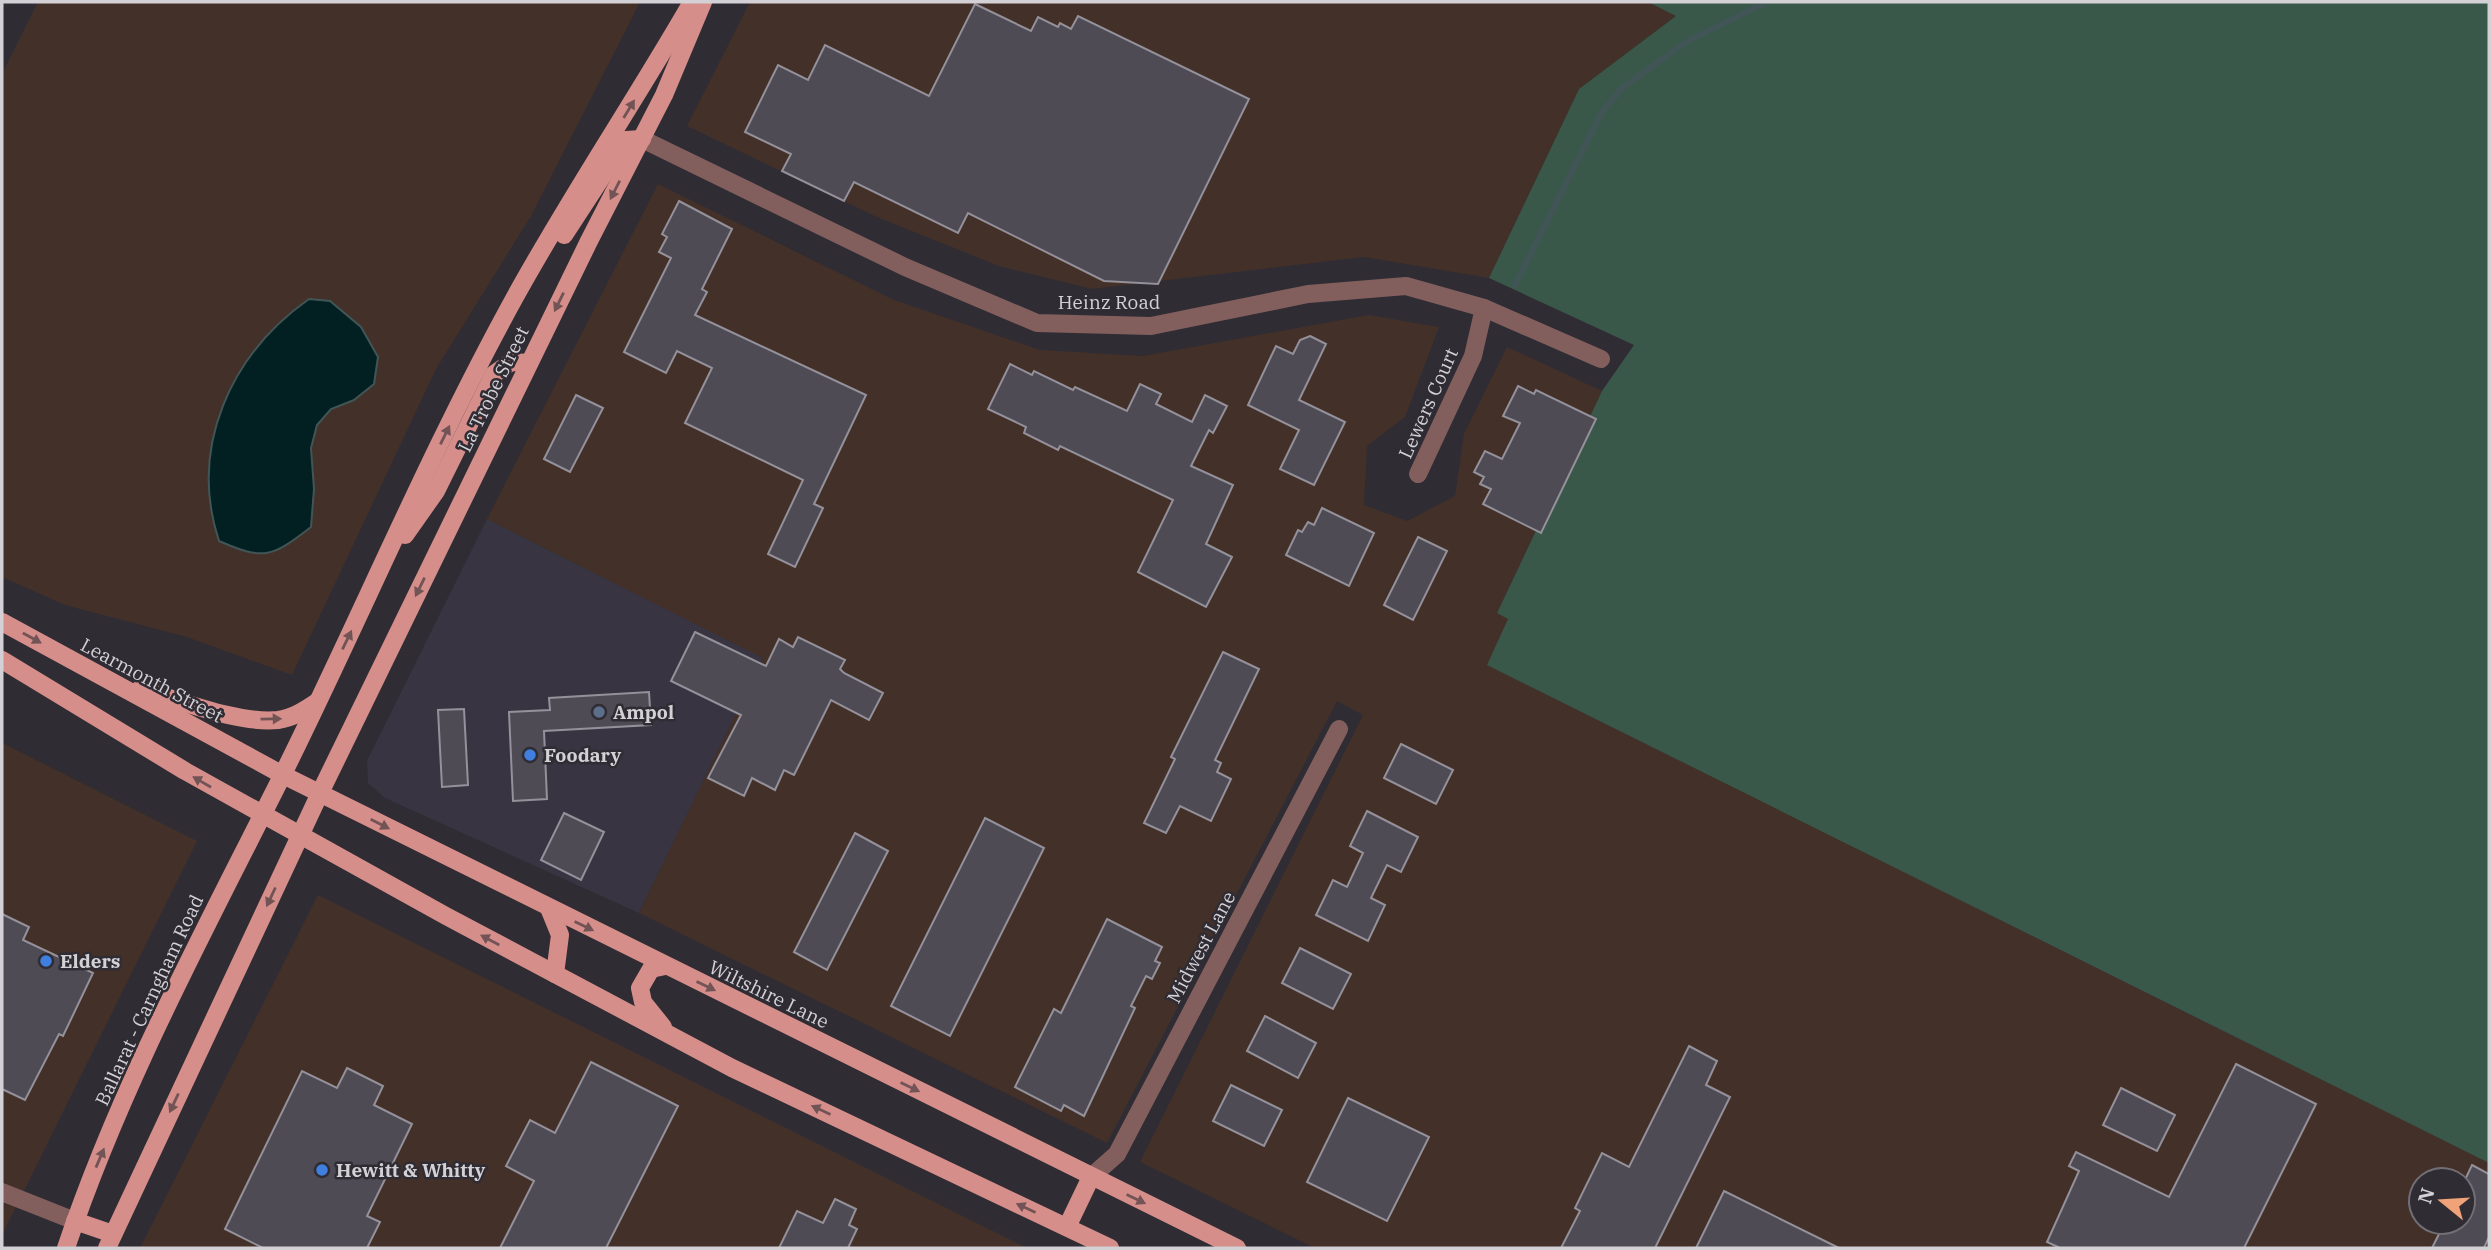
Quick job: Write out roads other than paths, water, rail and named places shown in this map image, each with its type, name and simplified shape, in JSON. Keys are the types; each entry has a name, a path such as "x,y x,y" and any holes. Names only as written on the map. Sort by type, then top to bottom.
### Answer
{"main road":[{"name":"La Trobe Street","path":"283,775 462,400 534,265 691,2"},
{"name":"La Trobe Street","path":"320,793 529,363 676,69 703,2"},
{"path":"534,265 569,228 626,140 642,139"},
{"path":"385,559 423,513 494,374 511,362 529,363"},
{"path":"444,476 470,483"},
{"name":"Learmonth Street","path":"2,622 283,775"},
{"path":"2,660 262,815 732,1068 1110,1248"},
{"path":"110,680 233,715 266,720 294,716 317,702"},
{"name":"Wiltshire Lane","path":"283,775 1237,1248"},
{"name":"Ballarat - Carngham Road","path":"66,1248 112,1129 169,1005 283,775"},
{"path":"75,1221 110,1241 320,793"},
{"path":"549,908 560,935 555,974"},
{"path":"665,965 648,973 640,993 647,1007 670,1034"},
{"path":"1067,1227 1091,1177"}],"street":[{"name":"Heinz Road","path":"642,139 905,267 1037,323 1151,327 1308,294 1406,286 1484,307 1601,359"},
{"name":"Lewers Court","path":"1418,474 1473,356 1484,307"},
{"name":"Midwest Lane","path":"1091,1177 1117,1154 1339,729"},
{"path":"2,1192 75,1221"}],"waterway":[{"path":"1515,285 1602,112 1622,88 1689,40 1767,2"}],"place":[{"name":"Ampol","path":"599,712"},
{"name":"Foodary","path":"530,755"},
{"name":"Elders","path":"46,961"},
{"name":"Hewitt & Whitty","path":"322,1170"}]}
